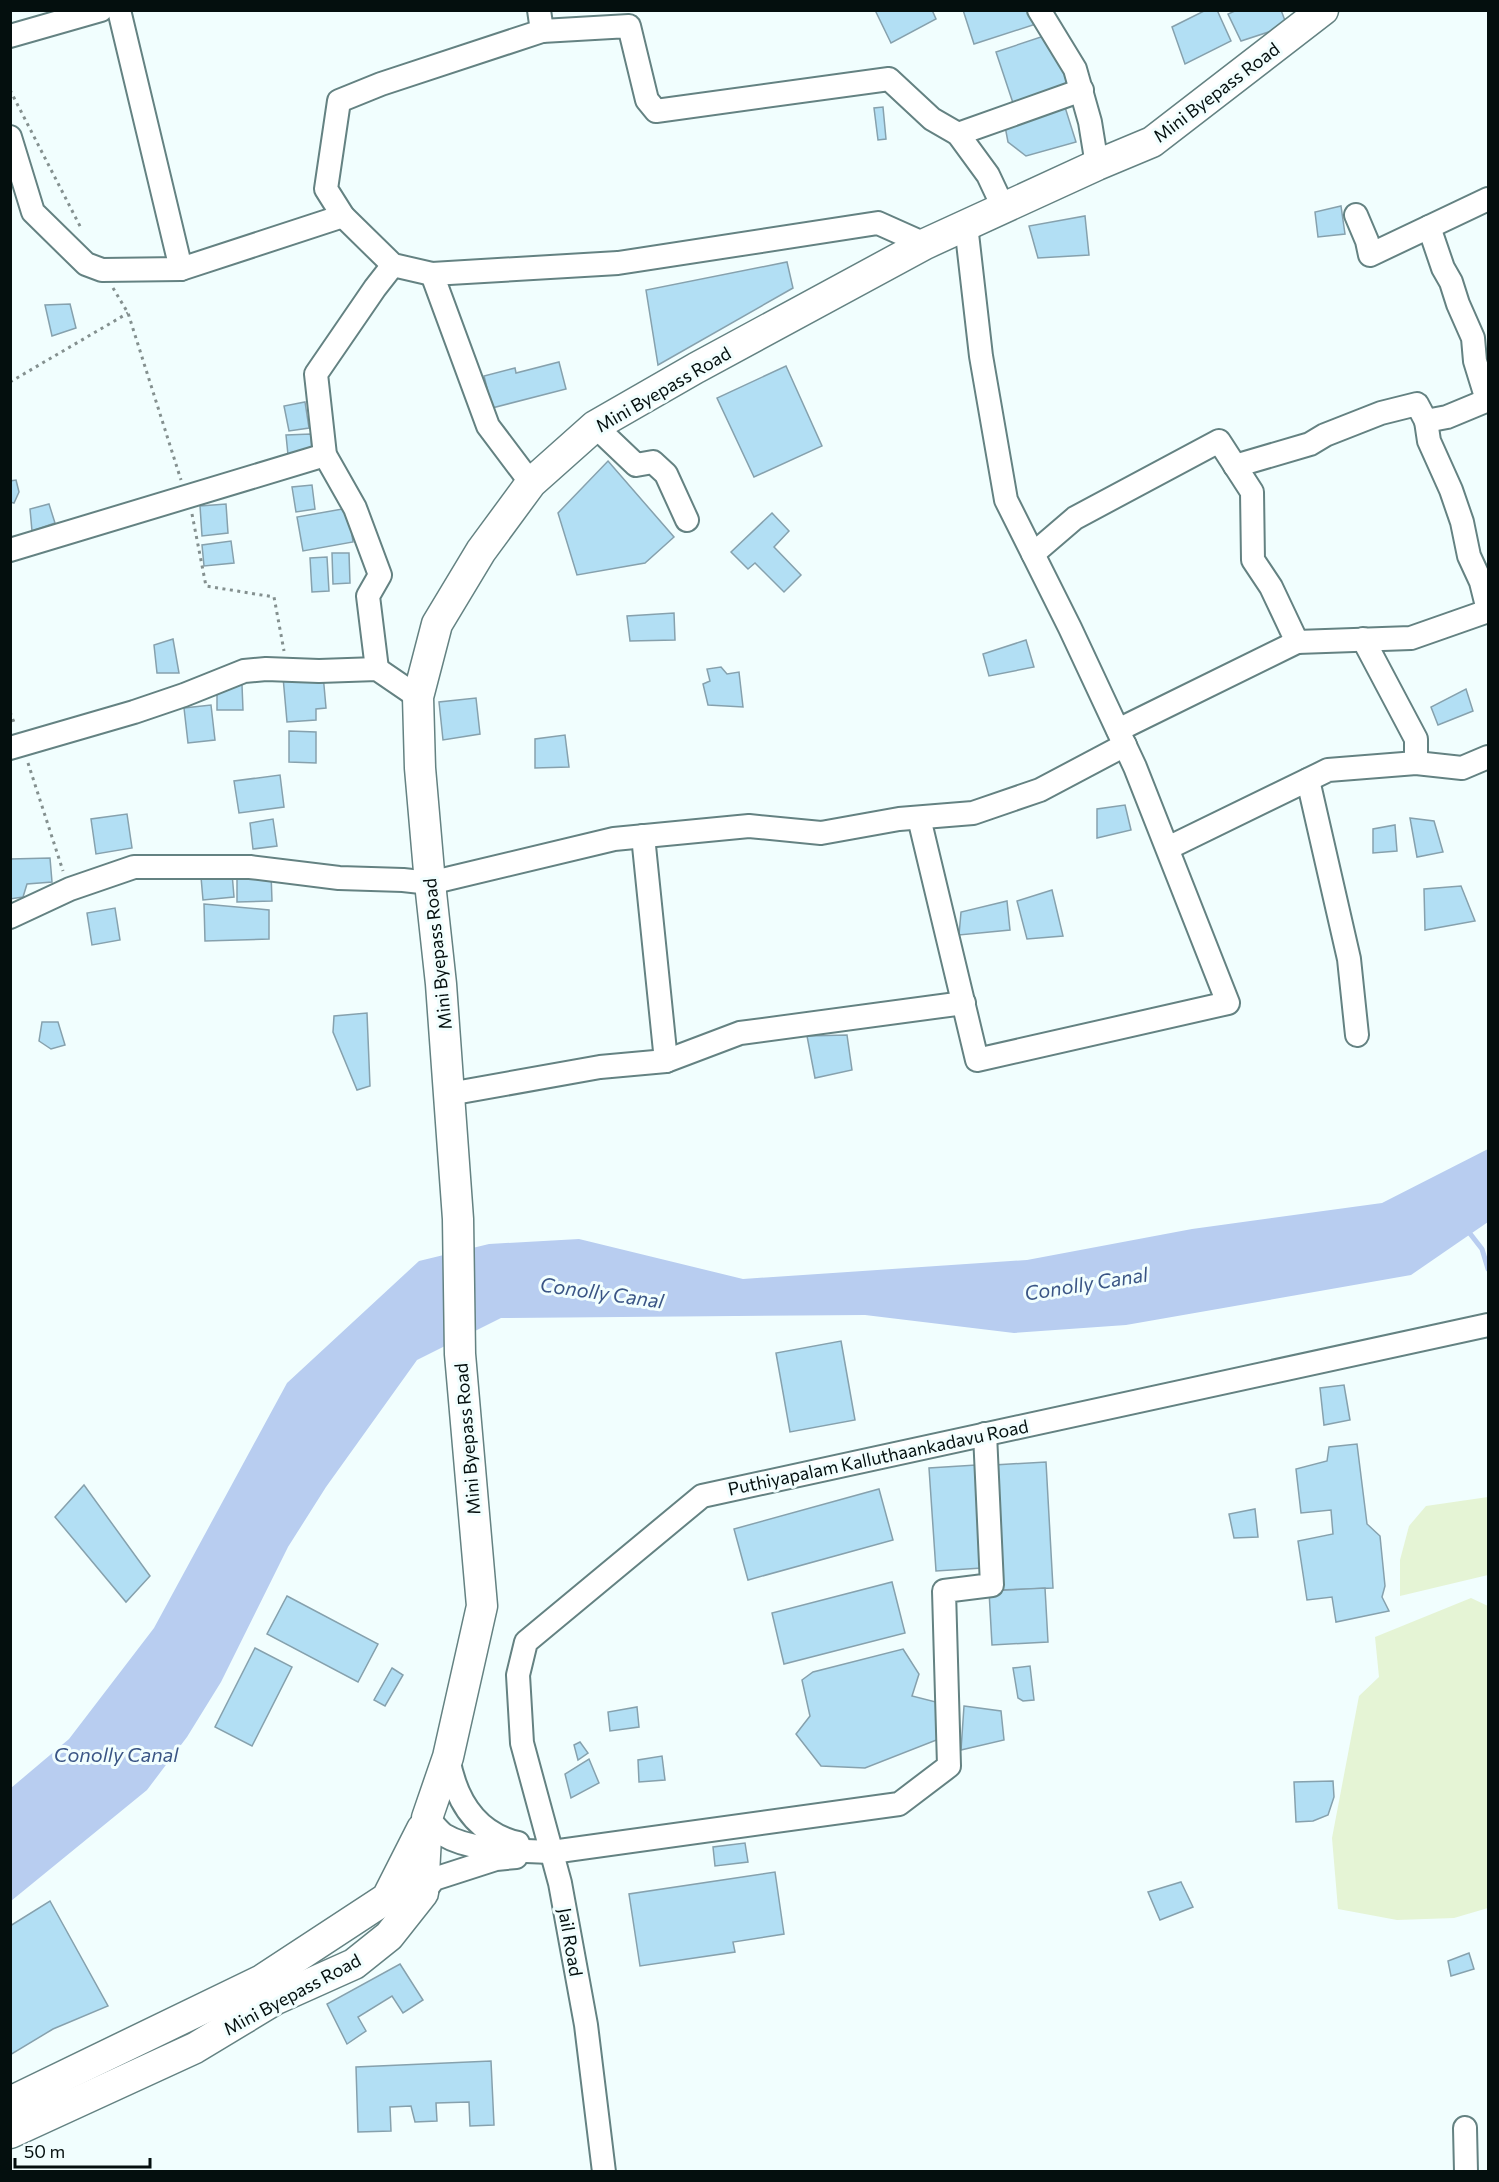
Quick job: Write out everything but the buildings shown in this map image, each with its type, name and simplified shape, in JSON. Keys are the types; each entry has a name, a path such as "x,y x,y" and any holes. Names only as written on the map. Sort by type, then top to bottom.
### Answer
{"main road":[{"name":"Mini Byepass Road","path":"10,2133 195,2048 276,1999 354,1964 389,1936 423,1893 428,1818 448,1757 482,1605 460,1354 458,1220 441,984 420,768 418,697 437,624 481,551 531,483 595,426 696,368 925,244 1152,142 1323,10"},
{"path":"10,2102 262,1980 387,1898 428,1818"}],"street":[{"path":"10,36 101,10"},
{"path":"119,10 181,269"},
{"path":"1039,10 1075,69 1090,122 1097,165"},
{"path":"925,244 878,223 618,263 432,274 393,264 343,216 326,189 339,101 540,21 628,26 647,100 656,111 889,79 932,119 958,134 988,175 1004,209"},
{"path":"958,134 1082,90"},
{"path":"10,137 33,212 86,264 102,270 181,269 343,216"},
{"path":"1356,215 1370,255 1488,199"},
{"path":"919,818 977,1060 1228,1003 1168,848 1121,738 1006,500 981,356 966,225"},
{"path":"1426,421 1447,417 1488,400 1476,361 1473,338 1451,282 1443,268 1429,227"},
{"path":"377,669 368,596 380,575 355,508 326,455 316,374 393,264"},
{"path":"432,274 488,426 531,483"},
{"path":"10,917 70,890 134,867 250,867 339,878 430,883 614,839 749,826 820,833 899,819 973,813 1029,794 1121,738 1297,642 1411,638 1488,610 1481,582 1469,556 1462,522 1451,490 1429,441 1426,421 1417,404 1381,413 1325,435 1310,444 1235,466"},
{"path":"595,426 636,465 653,462 666,474 687,520"},
{"path":"1033,554 1075,518 1219,441 1252,492 1253,560 1271,587 1297,642"},
{"path":"10,550 326,455"},
{"path":"1363,639 1416,739 1416,763"},
{"path":"16,746 134,712 244,671 377,669 418,697"},
{"path":"1168,848 1328,770 1416,763 1462,768 1488,757"},
{"path":"1308,780 1349,959 1357,1035"},
{"path":"643,836 666,1061"},
{"path":"449,1094 600,1067 666,1061 740,1034 964,1003"},
{"name":"Puthiyapalam Kalluthaankadavu Road","path":"552,1852 522,1743 518,1675 526,1642 702,1496 1488,1324"},
{"path":"423,1893 434,1879 496,1859 898,1804 949,1766 944,1591 992,1584 985,1434"},
{"path":"448,1757 452,1779 461,1802 475,1820 495,1834 512,1842 552,1852"},
{"path":"428,1818 443,1834 460,1842 501,1849 552,1852"},
{"name":"Jail Road","path":"552,1852 560,1883 586,2025 604,2172"},
{"path":"1465,2128 1466,2172"}],"path":[{"path":"10,90 86,238"},
{"path":"102,270 128,313 193,518 206,586 274,597 285,655"},
{"path":"10,382 128,313"},
{"path":"10,712 16,746 70,890"}],"green space":[{"path":"1488,1497 1488,1575 1400,1596 1400,1560 1409,1526 1426,1506"},
{"path":"1471,1598 1488,1606 1488,1908 1454,1918 1397,1920 1338,1909 1332,1838 1359,1696 1379,1677 1375,1637"}],"water":[{"name":"Conolly Canal","path":"1488,1149 1488,1222 1411,1275 1126,1325 1014,1333 865,1315 501,1318 417,1360 326,1487 288,1547 221,1682 187,1737 147,1790 11,1901 11,1788 69,1739 154,1628 287,1383 419,1261 489,1244 579,1239 743,1279 1027,1260 1192,1229 1382,1203"}],"waterway":[{"path":"1468,1231 1482,1249 1488,1269"}]}
